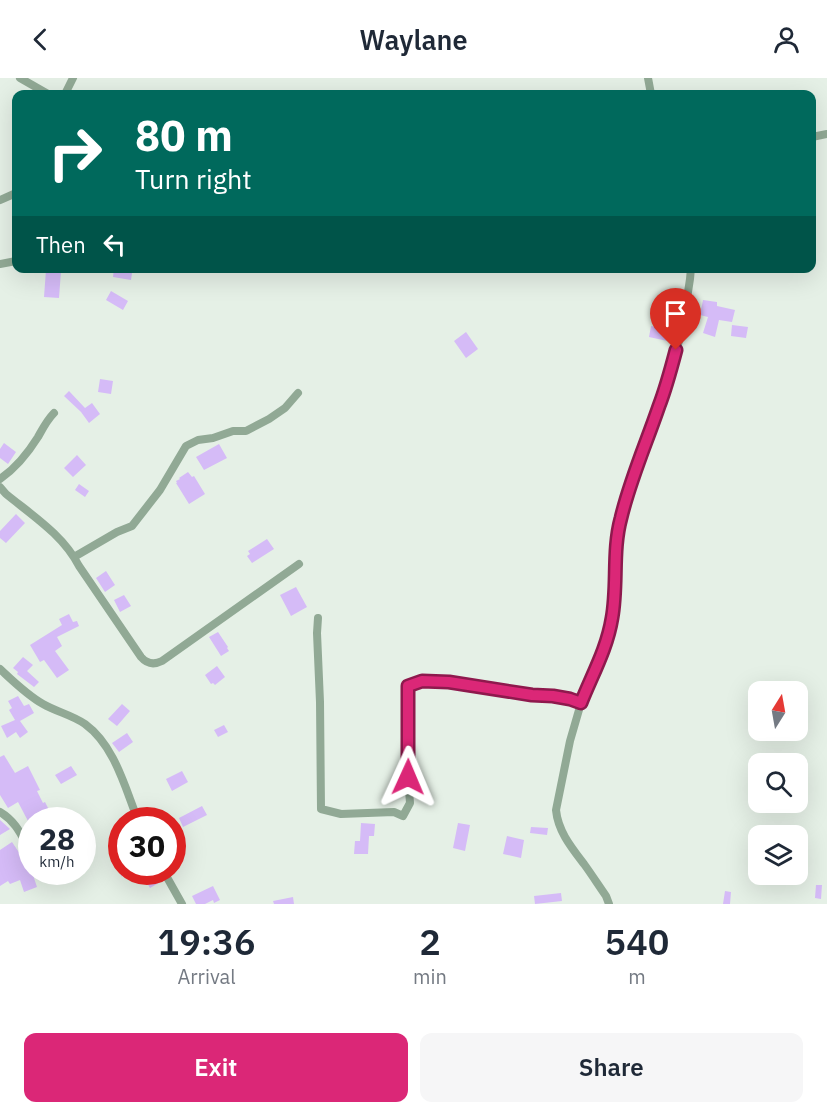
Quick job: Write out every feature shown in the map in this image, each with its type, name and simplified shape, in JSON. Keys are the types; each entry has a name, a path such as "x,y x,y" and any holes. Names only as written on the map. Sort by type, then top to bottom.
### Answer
{"street":[{"path":"20,78 41,90"},
{"path":"609,904 606,896 571,847 557,821 556,810 581,703 602,656 612,620 616,541 620,519 682,332 691,273"},
{"path":"74,557 132,526 160,490 186,446 198,440 233,431 246,431 285,408 298,393"},
{"path":"0,479 19,464 35,442 46,421 54,413"},
{"path":"0,487 61,539 144,661 156,664 162,661 299,564"},
{"path":"318,618 321,809 341,814 394,812 403,816 410,803 408,686 422,681 449,682 532,695 553,696 581,703"},
{"path":"0,669 28,695 85,724 96,734 116,763 133,807"},
{"path":"0,812 10,818 18,830"},
{"path":"171,885 182,904"}],"building":[{"path":"46,273 61,273 59,298 44,297"},
{"path":"113,273 132,273 131,280 113,277"},
{"path":"111,291 128,301 123,310 106,300"},
{"path":"703,300 717,302 717,306 735,310 732,322 719,320 715,337 703,333 708,317 700,315"},
{"path":"732,325 748,327 746,338 731,336"},
{"path":"651,326 675,331 672,342 649,337"},
{"path":"466,332 478,349 466,358 454,341"},
{"path":"100,379 113,381 111,394 98,392"},
{"path":"69,391 85,408 92,403 100,414 89,423 64,396"},
{"path":"4,443 16,452 8,464 0,458 0,449"},
{"path":"219,444 227,458 204,470 196,457"},
{"path":"77,455 86,465 73,477 64,468"},
{"path":"188,472 192,477 194,476 205,494 189,504 176,483"},
{"path":"79,484 89,491 85,497 75,490"},
{"path":"16,514 25,523 6,543 0,538 0,531"},
{"path":"267,539 274,549 252,563 247,556 250,554 248,551"},
{"path":"106,571 115,585 105,592 96,578"},
{"path":"296,587 307,607 291,616 280,595"},
{"path":"124,595 131,606 120,612 114,600"},
{"path":"69,614 73,622 77,621 79,626 57,637 62,646 55,651 69,670 57,678 44,660 40,662 30,645 62,625 59,619"},
{"path":"218,632 229,651 221,656 209,637"},
{"path":"23,657 33,665 27,671 39,682 34,687 13,668"},
{"path":"217,666 225,677 215,685 211,684 205,675"},
{"path":"18,696 24,706 29,704 34,713 20,721 28,732 20,738 16,732 7,738 1,726 15,720 9,710 12,708 8,701"},
{"path":"122,704 130,711 117,726 108,719"},
{"path":"224,725 228,732 218,737 214,730"},
{"path":"127,733 133,742 119,752 112,743"},
{"path":"4,755 15,773 28,766 40,790 37,791 48,807 21,807 18,802 8,808 0,795 0,757"},
{"path":"71,766 77,775 61,784 55,775"},
{"path":"182,771 188,782 172,791 166,779"},
{"path":"202,806 207,815 186,826 186,814"},
{"path":"0,820 10,829 0,835"},
{"path":"361,823 375,824 374,836 369,836 368,854 354,854 355,841 360,841"},
{"path":"458,823 470,825 465,851 453,848"},
{"path":"531,827 548,828 547,835 530,833"},
{"path":"507,836 524,840 521,858 503,854"},
{"path":"12,842 18,851 18,881 10,884 8,881 0,886 0,850"},
{"path":"22,885 36,885 37,887 24,892"},
{"path":"816,885 822,885 821,899 815,898"},
{"path":"213,886 220,900 214,903 213,900 205,904 196,904 192,896"},
{"path":"725,891 731,892 730,904 723,904"},
{"path":"561,893 562,901 535,904 534,896"},
{"path":"293,897 294,904 274,904 273,901"}],"route":[{"path":"408,777 408,686 422,681 449,682 532,695 553,696 581,703 602,656 612,620 616,541 620,519 676,350"}]}
